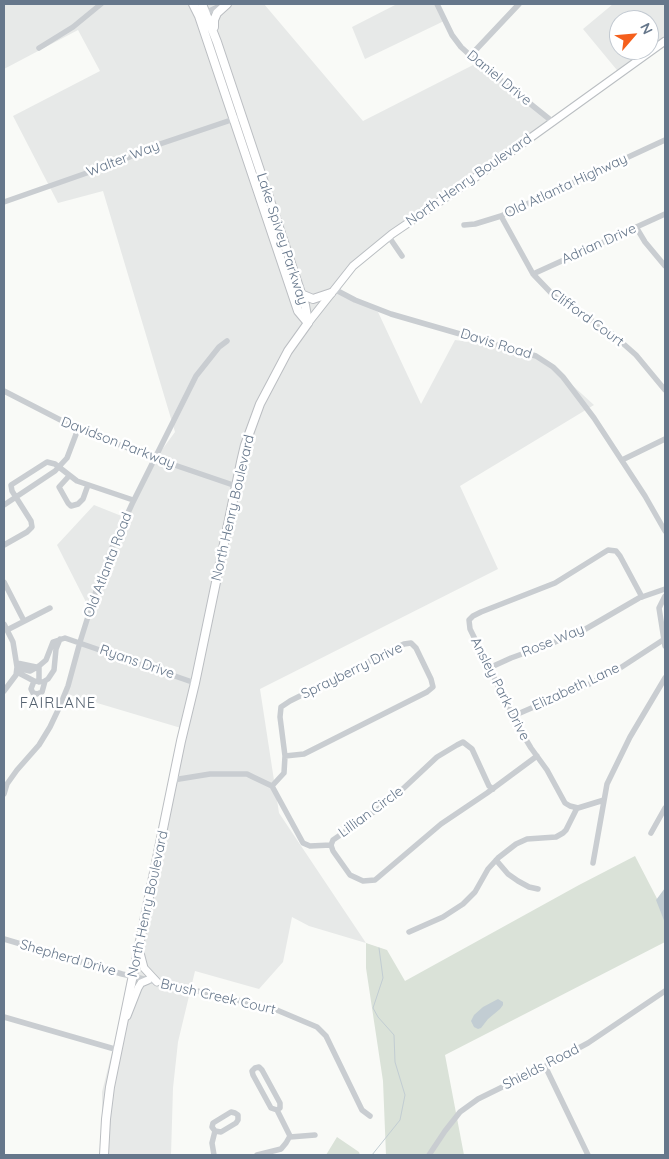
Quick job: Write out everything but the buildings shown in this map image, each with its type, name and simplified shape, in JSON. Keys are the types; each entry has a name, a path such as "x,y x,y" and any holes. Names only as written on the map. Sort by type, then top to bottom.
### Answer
{"highway":[{"name":"Lake Spivey Parkway","path":"193,4 203,14 220,50 238,118 298,311 308,323"},
{"name":"Lake Spivey Parkway","path":"202,4 203,14 238,118 301,294 308,323"},
{"path":"220,50 214,20 225,4"},
{"path":"301,294 313,299 333,291"},
{"name":"North Henry Boulevard","path":"105,1154 108,1102 132,977 245,445 260,404 288,351 308,323"}],"main road":[{"name":"North Henry Boulevard","path":"308,323 353,266 389,237 665,41"},
{"path":"139,946 144,968 157,982"},
{"path":"122,1033 138,988 148,980"}],"street":[{"path":"38,48 73,27 101,4"},
{"path":"203,14 225,4"},
{"name":"Daniel Drive","path":"437,4 460,47 553,122"},
{"path":"470,56 519,4"},
{"name":"Walter Way","path":"4,202 118,162 158,145 238,118"},
{"name":"Old Atlanta Highway","path":"464,225 475,224 501,216 665,140"},
{"name":"Adrian Drive","path":"533,274 665,214"},
{"name":"Clifford Court","path":"501,216 533,274 556,298 610,332 630,349 665,390"},
{"path":"636,227 645,242 665,266"},
{"path":"389,237 402,256"},
{"name":"Davis Road","path":"333,291 391,314 536,356 552,367 563,377 594,418 646,496 665,531"},
{"name":"Old Atlanta Road","path":"4,794 16,770 39,745 50,728 68,686 80,642 110,553 154,458 196,376 219,347 227,341"},
{"name":"Davidson Parkway","path":"4,391 78,429 236,486"},
{"path":"4,505 50,476 59,467 67,458 78,429"},
{"path":"622,460 665,439"},
{"path":"4,546 29,531 32,526 31,521 11,488 13,484 47,462 51,462 59,467 77,481 134,500"},
{"path":"69,476 59,487 71,506 78,504 88,485"},
{"name":"Ansley Park Drive","path":"577,808 565,803 513,716 470,628 469,620 473,616 555,583 608,550 616,551 627,567 642,596"},
{"path":"4,582 7,594 24,621"},
{"name":"Rose Way","path":"489,668 578,634 642,596 665,589"},
{"path":"664,643 659,608 665,596"},
{"path":"6,629 50,608"},
{"path":"4,639 6,629"},
{"path":"4,691 17,668 12,642 6,629"},
{"name":"Ryans Drive","path":"60,639 66,638 80,642 195,683"},
{"path":"17,668 37,667 46,660 53,642 60,639"},
{"path":"17,668 39,681 50,678 54,670 56,649 60,639"},
{"name":"Sprayberry Drive","path":"272,786 284,773 285,756 280,717 281,707 411,642 416,648 433,687 427,692 304,754 285,756"},
{"name":"Elizabeth Lane","path":"513,716 577,690 614,672 664,643"},
{"path":"37,667 39,681"},
{"path":"593,863 607,784 619,758 665,678"},
{"name":"Lillian Circle","path":"492,789 472,749 464,742 457,744 437,757 391,800 332,840 331,845 335,855 350,874 362,881 375,880 441,824 492,789 537,756"},
{"path":"173,780 210,774 247,774 272,786 303,843 310,846 331,845"},
{"path":"409,932 443,917 464,904 475,892 488,868 508,849 523,840 556,837 566,830 577,808 604,800"},
{"path":"651,833 665,808"},
{"path":"496,860 508,874 518,881 538,889"},
{"name":"Shepherd Drive","path":"4,940 132,977"},
{"name":"Brush Creek Court","path":"132,977 272,1008 317,1027 326,1036 362,1110 370,1116"},
{"name":"Shields Road","path":"429,1155 460,1112 473,1102 545,1066 608,1031 665,991"},
{"path":"4,1017 118,1050"},
{"path":"545,1066 588,1155"},
{"path":"277,1110 281,1104 261,1069 255,1068 252,1074 271,1108 277,1110 290,1137"},
{"path":"260,1087 269,1082"},
{"path":"214,1155 212,1143 215,1131 212,1127 215,1121 230,1113 238,1115 236,1123 220,1132 215,1131"},
{"path":"258,1155 281,1149 290,1137 315,1135"}],"shaded area":[{"path":"4,4 264,4 363,121 477,63 555,125 362,256 333,289 378,312 421,404 455,340 509,347 547,362 594,405 460,486 498,569 260,689 279,813 366,943 309,926 292,917 283,962 259,989 195,971 178,1042 173,1088 171,1155 102,1155 102,1092 151,879 181,728 67,694 90,610 57,545 94,505 124,517 150,466 175,432 103,191 58,203 13,116 100,71 78,30 4,69"},
{"path":"397,4 437,4 444,21 365,59 352,27"},
{"path":"613,4 665,4 665,42 659,46 659,10 609,10 609,60 641,60 621,75 583,29"},
{"path":"635,856 665,914 665,942 445,1055 464,1155 386,1155 383,1081 366,968 366,943 387,950 405,981"},
{"path":"665,888 665,923 656,900"},
{"path":"498,999 503,1002 500,1009 481,1028 474,1027 471,1021 474,1015 483,1007"},
{"path":"337,1137 359,1152 360,1155 326,1155"}],"waterway":[{"path":"372,1155 400,1120 405,1095 395,1062 394,1035 378,1017 373,1008 383,978 379,948"}],"district":[{"name":"FAIRLANE","path":"58,703"}]}
